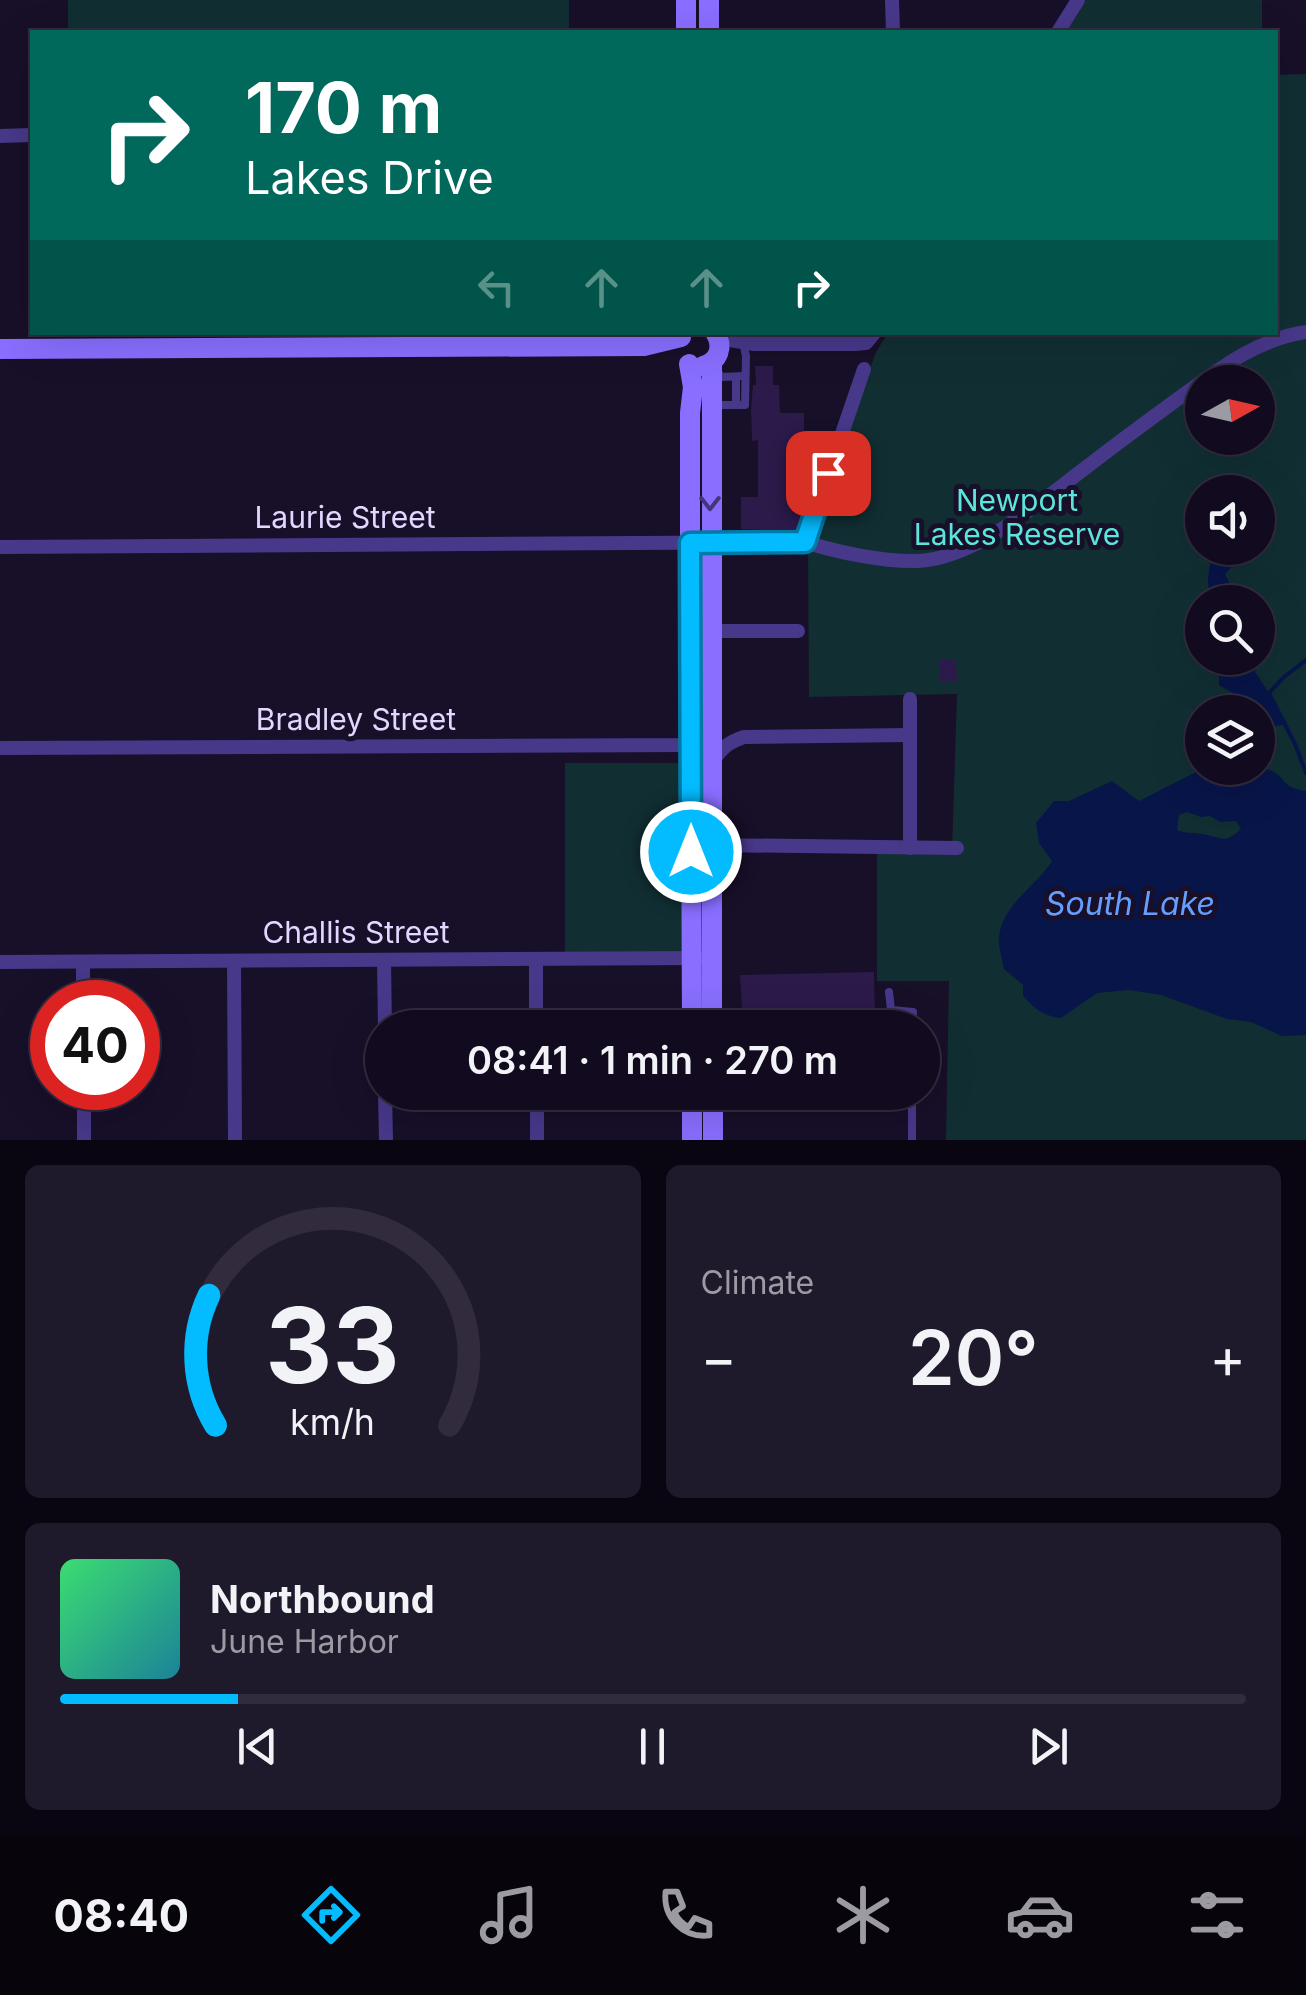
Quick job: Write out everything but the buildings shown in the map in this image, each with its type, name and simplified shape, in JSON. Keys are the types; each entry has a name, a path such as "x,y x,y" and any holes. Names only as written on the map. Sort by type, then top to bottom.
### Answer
{"street":[{"path":"686,0 686,30"},
{"path":"709,0 709,30"},
{"path":"892,0 892,30"},
{"path":"1059,30 1078,0"},
{"path":"0,136 30,135"},
{"name":"Laurie Street","path":"0,546 805,542 856,554 919,562 974,545 1024,514 1243,353 1280,336 1306,332"},
{"path":"0,348 340,340 684,347 700,366 715,349 747,344 855,344 866,342 873,335"},
{"path":"684,347 693,387 690,413 711,631 701,743 711,764 712,845 695,1010"},
{"path":"709,1010 702,958 700,543 715,349"},
{"path":"805,542 864,370"},
{"path":"711,631 798,631"},
{"path":"910,699 910,848"},
{"path":"711,764 720,749 731,740 744,737 910,734"},
{"name":"Bradley Street","path":"0,748 701,743"},
{"path":"712,845 956,848"},
{"name":"Challis Street","path":"0,962 702,958"},
{"path":"536,959 536,1010"},
{"path":"234,960 235,1140"},
{"path":"384,960 385,1010"},
{"path":"83,962 83,980"},
{"path":"84,1110 84,1140"},
{"path":"386,1110 386,1140"},
{"path":"537,1110 537,1140"},
{"path":"692,1110 692,1140"},
{"path":"713,1110 713,1140"}],"lane":[{"path":"710,406 744,405 740,376 747,344"},
{"path":"715,349 721,377 740,376"},
{"path":"889,992 891,1010"},
{"path":"912,1110 912,1140"}],"green space":[{"path":"68,0 569,0 569,30 68,30"},
{"path":"1086,0 1262,0 1262,30 1067,30"},
{"name":"Newport Lakes Reserve","path":"1306,74 1306,1140 946,1140 949,981 877,981 877,853 952,852 957,694 809,697 808,541 876,352 887,335 1278,335 1278,75"},
{"path":"565,763 682,763 683,956 565,955"}],"water":[{"path":"1211,565 1234,565 1225,574 1230,585 1209,585"},
{"path":"1219,675 1257,675 1270,695 1236,695 1219,685"},
{"path":"1275,707 1283,725 1275,726"},
{"name":"South Lake","path":"1275,773 1288,785 1306,791 1306,1035 1282,1036 1251,1022 1227,1019 1161,995 1129,990 1097,993 1061,1018 1049,1016 1023,996 1023,985 1004,969 999,940 1007,914 1052,861 1039,843 1036,823 1054,801 1069,801 1112,781 1139,801 1185,778 1185,785 1275,785","holes":["1187,812 1220,822 1236,821 1241,829 1223,839 1177,830 1179,815"]}],"waterway":[{"path":"1306,660 1269,693 1306,773"}],"route":[{"path":"691,852 690,543 805,542 828,473"}]}
